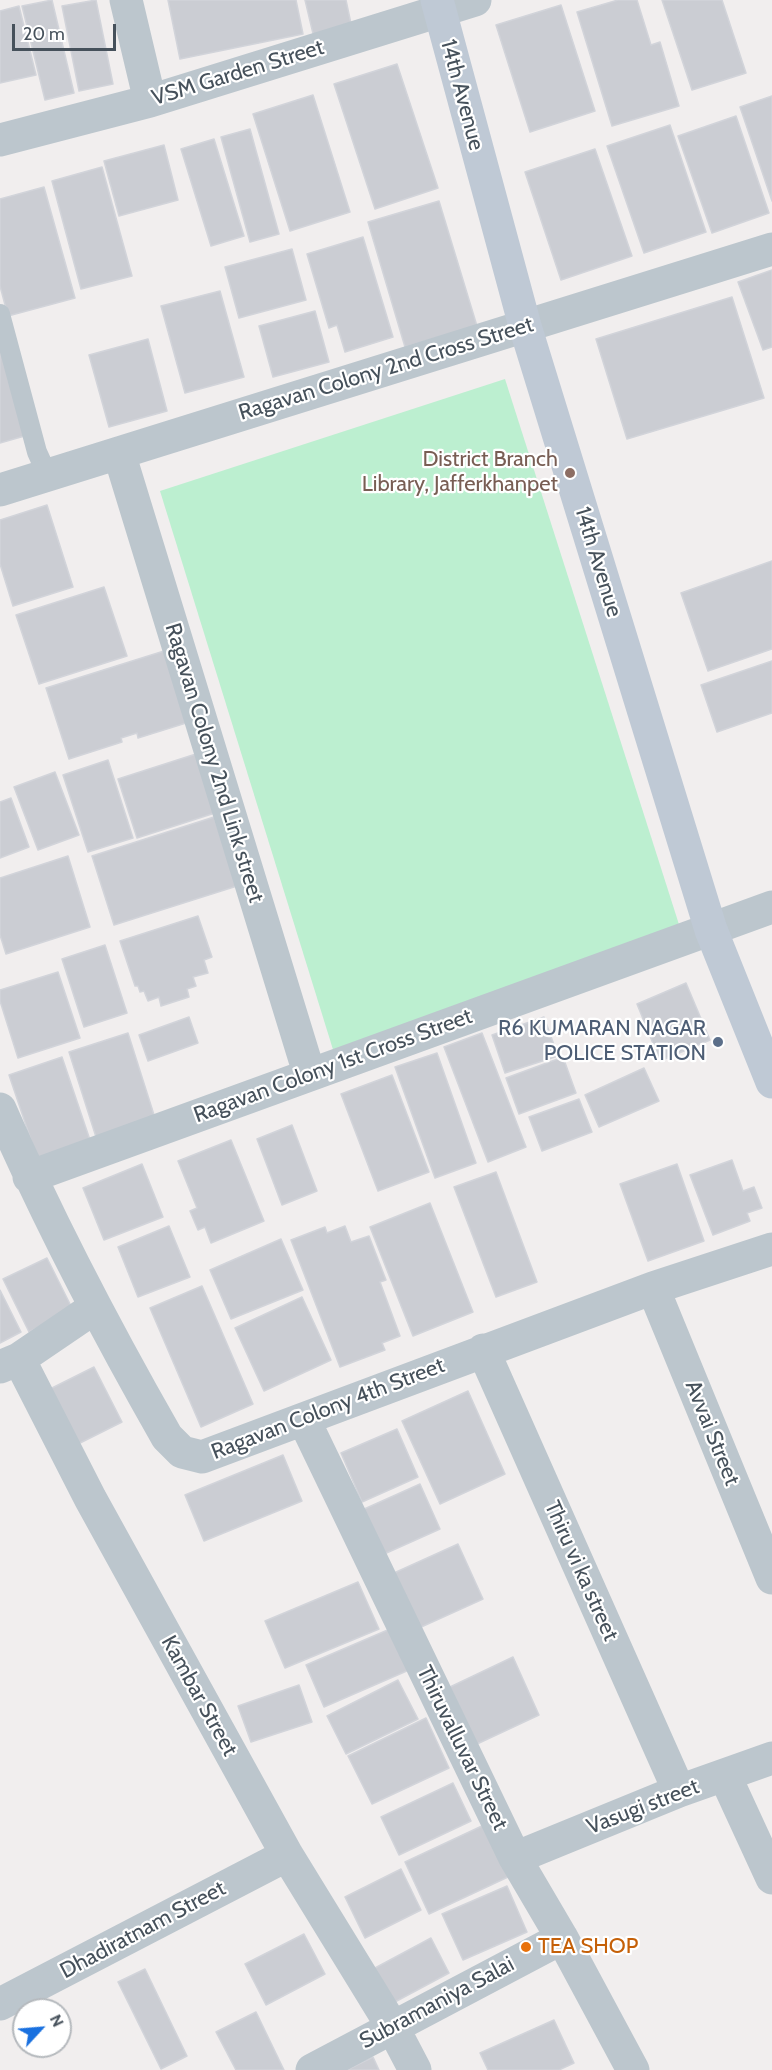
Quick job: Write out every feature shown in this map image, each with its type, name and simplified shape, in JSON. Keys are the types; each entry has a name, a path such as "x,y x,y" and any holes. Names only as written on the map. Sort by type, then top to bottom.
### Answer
{"street":[{"path":"126,0 150,101"},
{"name":"VSM Garden Street","path":"0,140 150,101 438,5 475,0"},
{"name":"14th Avenue","path":"438,5 525,326 711,930 772,1082"},
{"name":"Ragavan Colony 2nd Cross Street","path":"0,490 772,249"},
{"name":"Ragavan Colony 2nd Link street","path":"119,453 309,1074"},
{"name":"Ragavan Colony 1st Cross Street","path":"30,1177 772,907"},
{"name":"Ragavan Colony 4th Street","path":"0,1109 30,1177 94,1308 167,1437 182,1452 202,1457 653,1288 772,1250"},
{"name":"Avvai Street","path":"653,1288 772,1578"},
{"path":"10,1363 94,1308"},
{"name":"Thiru vi ka street","path":"483,1350 679,1791"},
{"name":"Kambar Street","path":"10,1363 90,1498 286,1855 392,2026 415,2070"},
{"name":"Thiruvalluvar Street","path":"304,1420 515,1858 562,1938 633,2070"},
{"name":"Vasugi street","path":"515,1858 679,1791 772,1758"},
{"path":"725,1776 772,1878"},
{"name":"Dhadiratnam Street","path":"0,2004 286,1855"},
{"name":"Subramaniya Salai","path":"312,2070 562,1938"}],"lane":[{"path":"0,314 37,452 47,474"}],"green space":[{"path":"505,379 683,937 335,1056 160,491"}],"building":[{"path":"52,0 74,93 45,100 22,6"},
{"path":"96,0 113,84 79,91 62,6"},
{"path":"168,0 296,0 303,34 180,59"},
{"path":"305,0 346,0 353,33 315,42"},
{"path":"618,0 637,0 651,45 660,42 679,106 612,126 577,12"},
{"path":"662,0 722,0 746,73 692,90"},
{"path":"561,5 595,111 530,132 496,25"},
{"path":"19,6 36,75 0,83 0,11"},
{"path":"397,64 438,188 375,209 334,84"},
{"path":"313,95 350,212 290,231 253,114"},
{"path":"772,96 772,201 740,107"},
{"path":"736,116 769,213 712,233 678,136"},
{"path":"670,125 706,232 644,253 607,146"},
{"path":"250,129 279,234 250,242 221,137"},
{"path":"214,139 244,236 211,246 181,149"},
{"path":"164,145 178,200 119,216 104,161"},
{"path":"595,149 632,256 561,280 525,172"},
{"path":"102,167 132,276 81,289 52,181"},
{"path":"44,187 75,298 8,316 0,286 0,199"},
{"path":"439,201 477,326 405,347 368,222"},
{"path":"363,237 393,337 345,352 337,325 329,328 307,254"},
{"path":"292,249 306,300 239,318 225,267"},
{"path":"772,270 772,347 763,350 738,282"},
{"path":"220,291 244,377 185,393 161,306"},
{"path":"732,297 764,398 627,439 596,339"},
{"path":"315,311 329,362 273,377 259,326"},
{"path":"0,333 28,435 0,443"},
{"path":"148,339 167,411 109,427 89,355"},
{"path":"47,505 73,587 13,606 0,564 0,520"},
{"path":"772,561 772,649 708,671 681,593"},
{"path":"104,587 127,656 39,684 16,615"},
{"path":"164,651 186,723 138,738 137,733 121,738 122,742 69,759 46,688"},
{"path":"772,661 772,713 717,732 701,685"},
{"path":"199,753 218,812 137,838 118,779"},
{"path":"108,760 133,838 88,852 63,775"},
{"path":"55,772 79,835 38,850 14,787"},
{"path":"11,798 29,847 0,858 0,802"},
{"path":"214,817 237,886 114,925 92,856"},
{"path":"68,856 90,927 6,954 0,935 0,878"},
{"path":"198,916 212,957 204,960 208,973 193,977 196,986 187,989 189,997 161,1006 159,997 148,1001 144,991 140,992 138,986 135,986 120,941"},
{"path":"105,945 127,1013 84,1027 62,959"},
{"path":"58,972 80,1038 18,1058 0,1001 0,990"},
{"path":"686,983 710,1040 660,1061 637,1004"},
{"path":"189,1017 198,1043 148,1061 139,1035"},
{"path":"544,1017 558,1056 505,1073 492,1035"},
{"path":"128,1033 155,1118 96,1137 69,1052"},
{"path":"482,1033 526,1147 488,1162 444,1047"},
{"path":"437,1053 476,1163 435,1178 395,1067"},
{"path":"62,1057 90,1140 37,1158 9,1075"},
{"path":"563,1057 576,1093 519,1114 506,1078"},
{"path":"644,1068 659,1101 599,1127 585,1095"},
{"path":"392,1075 429,1172 378,1191 341,1094"},
{"path":"579,1099 592,1132 542,1151 529,1117"},
{"path":"292,1125 317,1191 282,1205 257,1139"},
{"path":"231,1140 264,1221 211,1243 205,1227 198,1230 190,1211 197,1208 178,1161"},
{"path":"732,1160 743,1191 754,1187 762,1208 747,1213 750,1221 713,1235 690,1175"},
{"path":"142,1164 163,1217 104,1240 83,1188"},
{"path":"677,1164 704,1241 648,1261 620,1184"},
{"path":"496,1172 537,1282 496,1297 454,1187"},
{"path":"430,1203 473,1312 413,1336 370,1227"},
{"path":"169,1226 190,1277 138,1297 118,1247"},
{"path":"345,1226 351,1242 369,1236 386,1280 380,1282 400,1336 382,1343 385,1350 340,1367 291,1240 325,1227 327,1233"},
{"path":"281,1239 303,1290 231,1319 210,1270"},
{"path":"47,1258 73,1310 29,1332 3,1279"},
{"path":"202,1286 253,1404 201,1427 150,1308"},
{"path":"0,1290 21,1332 0,1343"},
{"path":"302,1297 331,1360 264,1391 235,1328"},
{"path":"94,1367 122,1422 70,1448 42,1393"},
{"path":"468,1391 505,1474 440,1504 402,1421"},
{"path":"397,1429 418,1477 362,1502 341,1453"},
{"path":"283,1455 302,1501 204,1541 185,1495"},
{"path":"420,1484 440,1529 382,1555 362,1510"},
{"path":"458,1544 483,1599 419,1628 394,1573"},
{"path":"358,1582 379,1629 285,1668 265,1621"},
{"path":"390,1629 409,1670 324,1707 306,1665"},
{"path":"513,1657 539,1715 477,1744 450,1687"},
{"path":"398,1680 418,1719 346,1754 327,1716"},
{"path":"299,1685 312,1722 251,1742 238,1706"},
{"path":"426,1718 449,1768 372,1804 348,1756"},
{"path":"453,1783 471,1821 399,1855 381,1817"},
{"path":"484,1825 508,1877 429,1914 405,1862"},
{"path":"401,1869 421,1910 365,1938 345,1897"},
{"path":"507,1886 527,1932 463,1960 442,1914"},
{"path":"304,1934 325,1974 266,2005 245,1964"},
{"path":"431,1938 449,1973 393,2003 375,1968"},
{"path":"145,1969 187,2056 161,2069 118,1982"},
{"path":"256,2012 284,2070 236,2070 216,2032"},
{"path":"554,2020 574,2063 559,2070 488,2070 480,2053"},
{"path":"373,2057 379,2070 347,2070"}],"place":[{"name":"District Branch Library, Jafferkhanpet","path":"570,473"},
{"name":"R6 KUMARAN NAGAR POLICE STATION","path":"718,1042"},
{"name":"TEA SHOP","path":"526,1947"}]}
